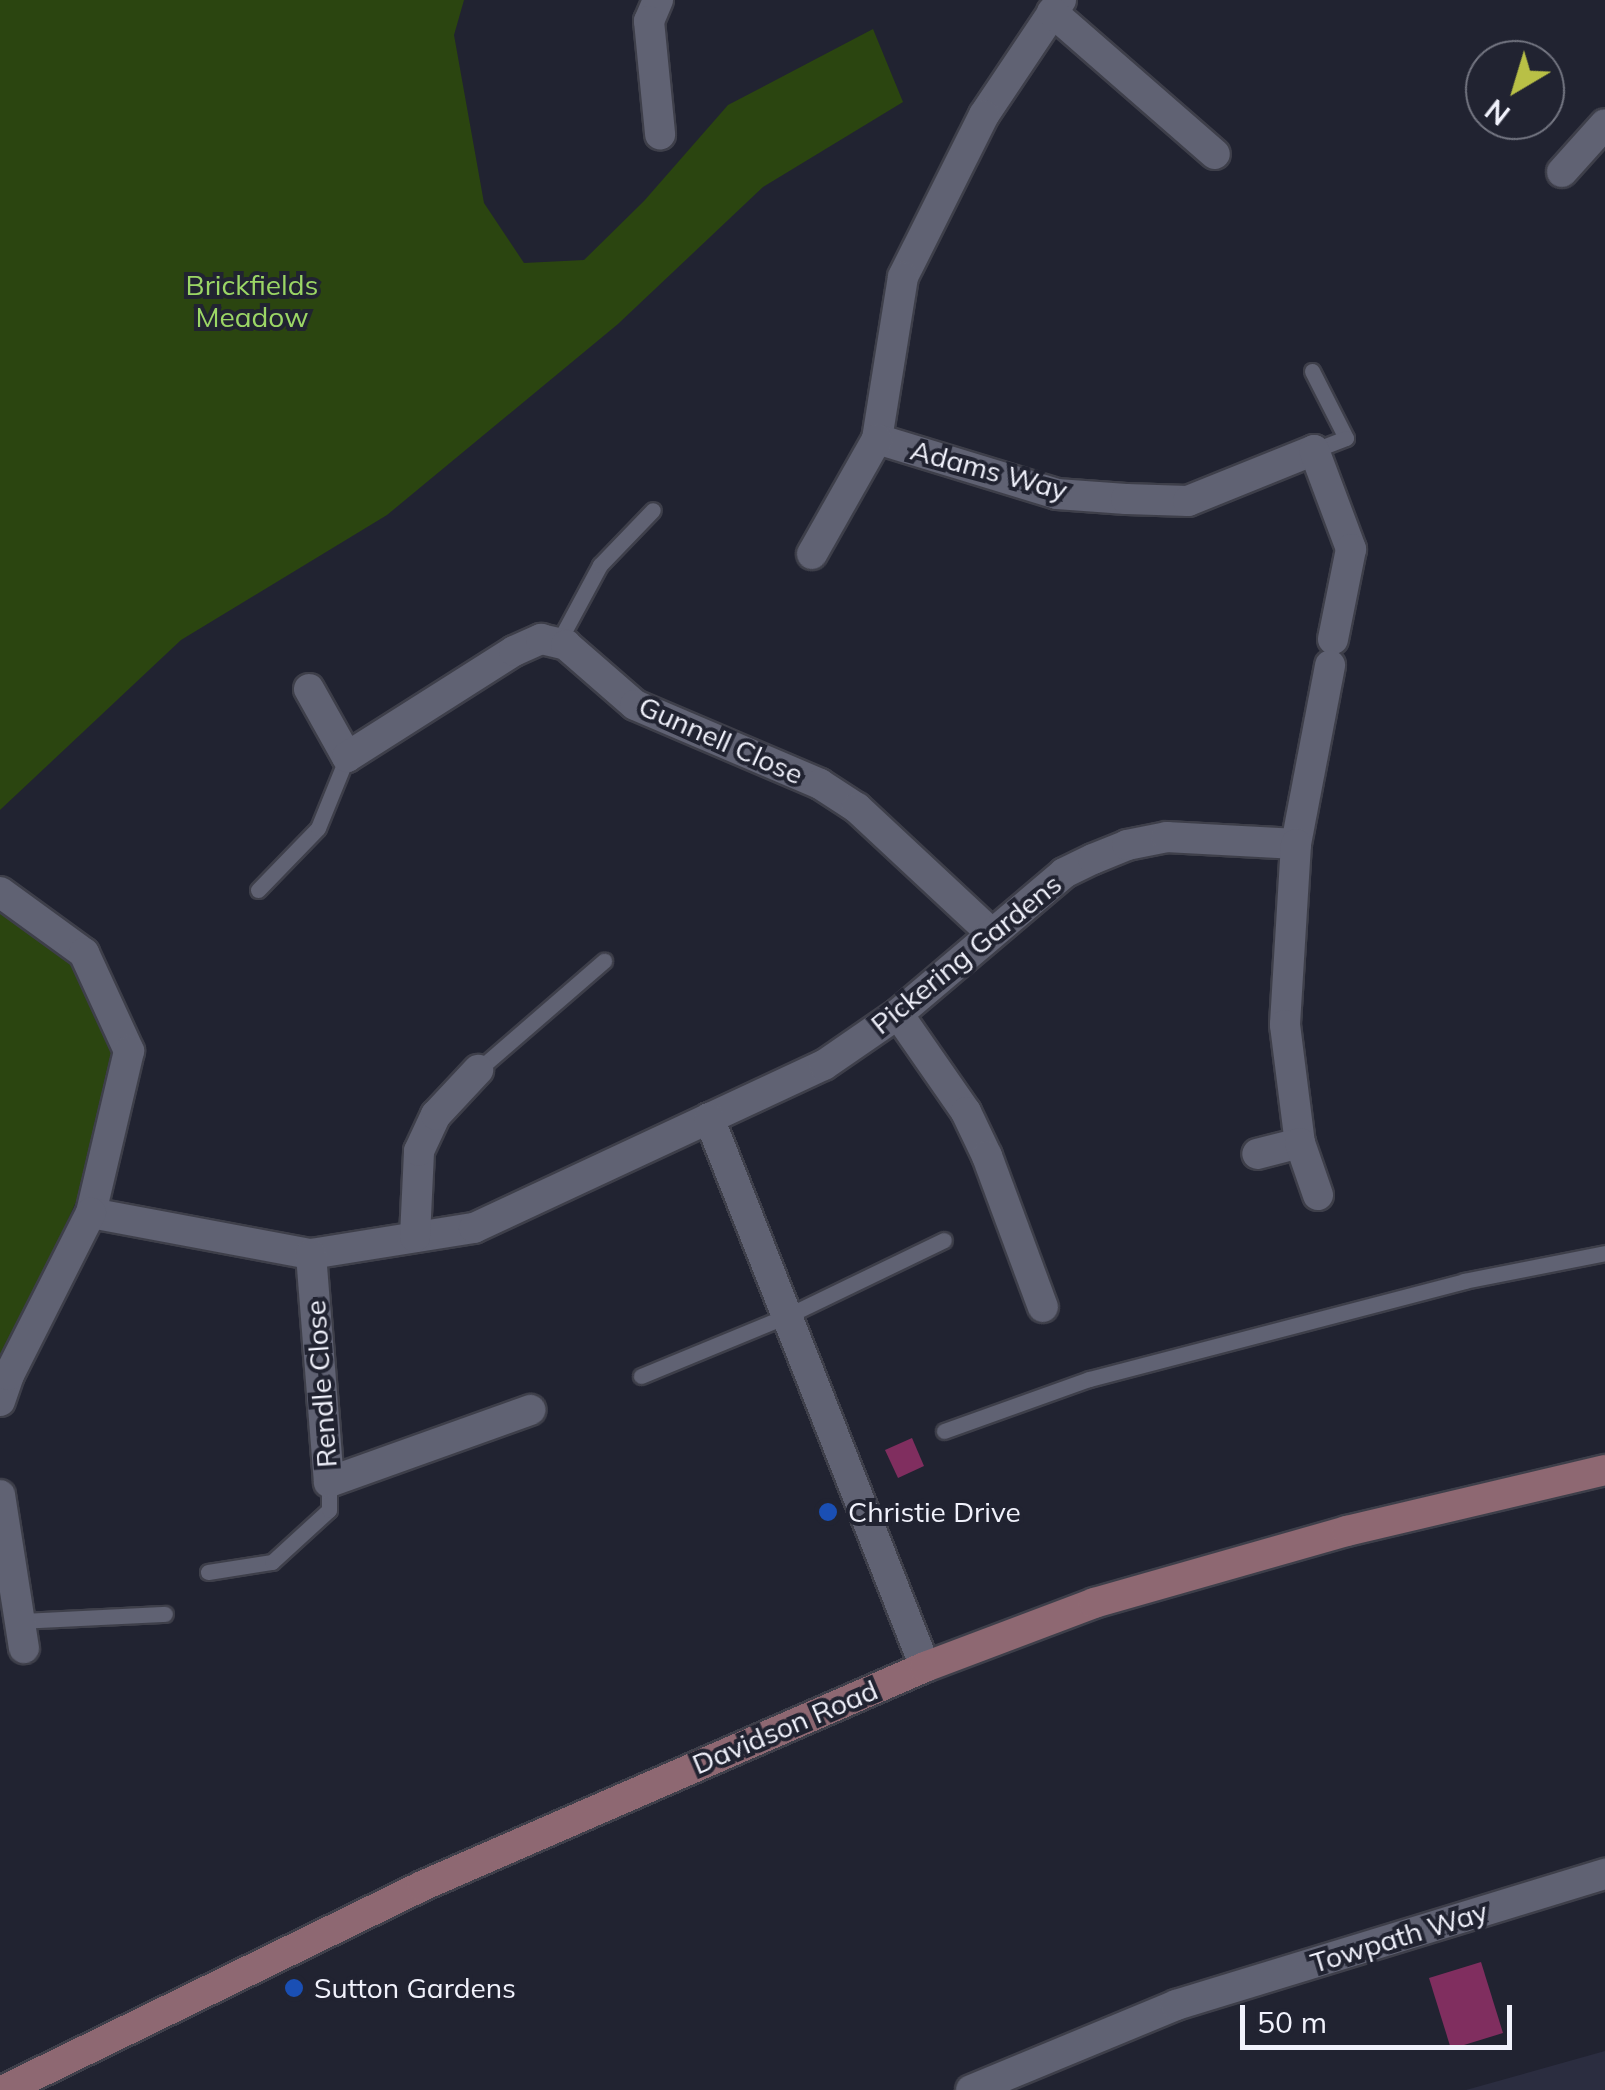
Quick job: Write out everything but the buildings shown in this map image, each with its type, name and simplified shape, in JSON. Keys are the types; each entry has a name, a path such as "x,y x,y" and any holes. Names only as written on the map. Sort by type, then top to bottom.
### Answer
{"street":[{"path":"658,0 649,21 660,134"},
{"path":"1056,6 1215,154"},
{"name":"Adams Way","path":"812,554 877,439 902,277 984,115 1056,6"},
{"path":"1562,172 1605,124"},
{"name":"Adams Way","path":"877,439 1057,494 1142,500 1188,500 1314,450"},
{"path":"1314,450 1351,549 1296,844 1285,1025 1300,1142 1318,1195"},
{"path":"309,689 347,757 514,651 541,639 558,643"},
{"name":"Gunnell Close","path":"558,643 635,706 820,784 857,808 990,932"},
{"name":"Pickering Gardens","path":"709,1118 824,1065 898,1014 1064,873 1126,845 1166,837 1296,844"},
{"path":"0,892 84,954 129,1051 92,1213 9,1374 0,1402"},
{"path":"898,1014 966,1112 1043,1307"},
{"path":"414,1238 419,1151 436,1115 478,1070"},
{"path":"92,1213 311,1254 474,1228 709,1118 925,1667"},
{"path":"1257,1154 1300,1142"},
{"name":"Rendle Close","path":"311,1254 328,1482 530,1410"},
{"name":"Davidson Road","path":"4,2090 422,1886 925,1667 1109,1598 1347,1530 1605,1470"},
{"path":"0,1495 22,1634"},
{"name":"Towpath Way","path":"971,2090 1176,2006 1605,1874"}],"lane":[{"path":"1312,371 1346,438 1314,450"},
{"path":"558,643 600,565 653,510"},
{"path":"258,890 318,828 347,757"},
{"path":"478,1070 604,961"},
{"path":"641,1376 788,1316 944,1240"},
{"path":"944,1431 1074,1384 1240,1338 1464,1281 1605,1252"},
{"path":"208,1572 272,1562 329,1510 328,1482"},
{"path":"22,1634 165,1614"}],"shaded area":[{"path":"1605,2051 1605,2090 1466,2090"}],"green space":[{"name":"Brickfields Meadow","path":"0,0 464,0 454,35 484,203 524,263 584,260 644,201 728,105 873,29 903,102 763,187 618,324 387,515 181,640 0,810"},
{"path":"0,900 78,957 146,1049 0,1368"}],"place":[{"name":"Christie Drive","path":"828,1512"},
{"name":"Sutton Gardens","path":"294,1988"}]}
